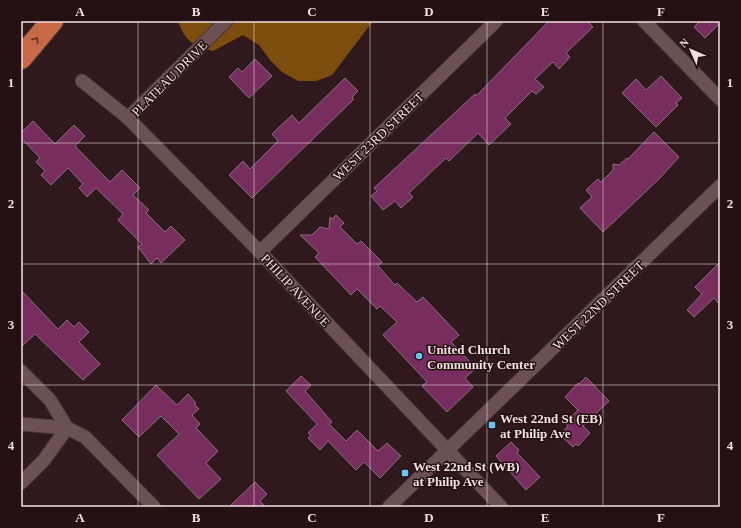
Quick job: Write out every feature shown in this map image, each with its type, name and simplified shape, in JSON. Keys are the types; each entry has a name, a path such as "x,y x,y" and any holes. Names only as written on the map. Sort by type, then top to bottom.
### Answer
{"highway":[{"path":"21,58 52,21"}],"street":[{"name":"PLATEAU DRIVE","path":"128,118 226,21"},
{"name":"WEST 23RD STREET","path":"260,252 496,21"},
{"path":"644,21 720,99"},
{"name":"PHILIP AVENUE","path":"82,81 128,118 260,252 448,452 502,507"},
{"name":"WEST 22ND STREET","path":"389,507 448,452 720,186"},
{"path":"21,371 50,400 67,428"},
{"path":"21,424 67,428 85,437 154,507"},
{"path":"21,483 44,460 67,428"}],"shaded area":[{"path":"178,21 373,21 332,75 316,81 298,81 282,72 270,60 259,45 243,35 213,51 195,45 191,42 187,38"}],"building":[{"path":"549,21 587,21 593,27 566,53 570,57 559,69 553,62 535,79 544,87 536,94 532,91 505,118 511,124 489,145 478,133 449,161 446,158 409,193 413,197 401,208 395,201 383,210 371,196 377,191 374,188 475,94 476,96"},
{"path":"700,21 720,21 720,23 705,38 694,27"},
{"path":"255,59 272,76 249,98 229,77 238,68 242,72"},
{"path":"661,76 682,98 676,103 678,105 656,127 622,93 636,79 646,90"},
{"path":"345,78 358,91 352,97 354,99 252,198 229,175 243,161 250,169 278,141 272,134 292,115 299,123"},
{"path":"33,121 55,144 74,125 85,136 75,146 110,182 122,170 140,188 133,195 149,210 146,213 165,232 171,226 185,240 161,263 157,258 151,264 138,247 142,244 118,220 123,214 96,188 87,197 79,188 83,184 68,168 51,185 41,175 45,171 36,162 40,158 21,138 21,133"},
{"path":"654,132 679,157 659,179 603,232 580,208 592,197 586,190 598,179 601,182 613,170 613,164 619,165 627,158 628,159"},
{"path":"336,215 344,223 340,227 357,244 361,241 382,262 378,266 395,285 397,283 417,302 423,297 459,335 451,342 476,368 465,378 473,387 447,412 422,386 427,382 383,335 397,322 380,306 377,309 357,289 351,295 315,257 319,253 300,235 312,235 320,227 329,229 330,217 332,219"},
{"path":"720,262 720,305 714,298 694,317 687,310 702,294 695,287"},
{"path":"21,290 58,329 67,320 74,327 79,322 89,332 79,342 100,364 83,380 35,334 21,347"},
{"path":"301,376 311,385 305,391 332,422 329,424 346,441 357,430 378,451 387,443 401,456 380,478 364,462 356,470 328,441 320,450 308,438 311,435 308,433 317,424 286,391"},
{"path":"586,377 609,401 583,426 590,433 578,446 576,444 573,447 560,435 568,426 565,423 578,410 565,397"},
{"path":"156,385 177,405 188,394 199,409 192,415 200,424 196,428 218,451 206,463 221,479 199,499 157,455 179,434 161,416 139,437 122,420"},
{"path":"511,442 519,450 517,453 540,477 526,490 496,456"},
{"path":"255,482 267,494 260,501 266,507 229,507"}],"place":[{"name":"United Church Community Center","path":"419,356"},
{"name":"West 22nd St (EB) at Philip Ave","path":"492,425"},
{"name":"West 22nd St (WB) at Philip Ave","path":"405,473"}]}
